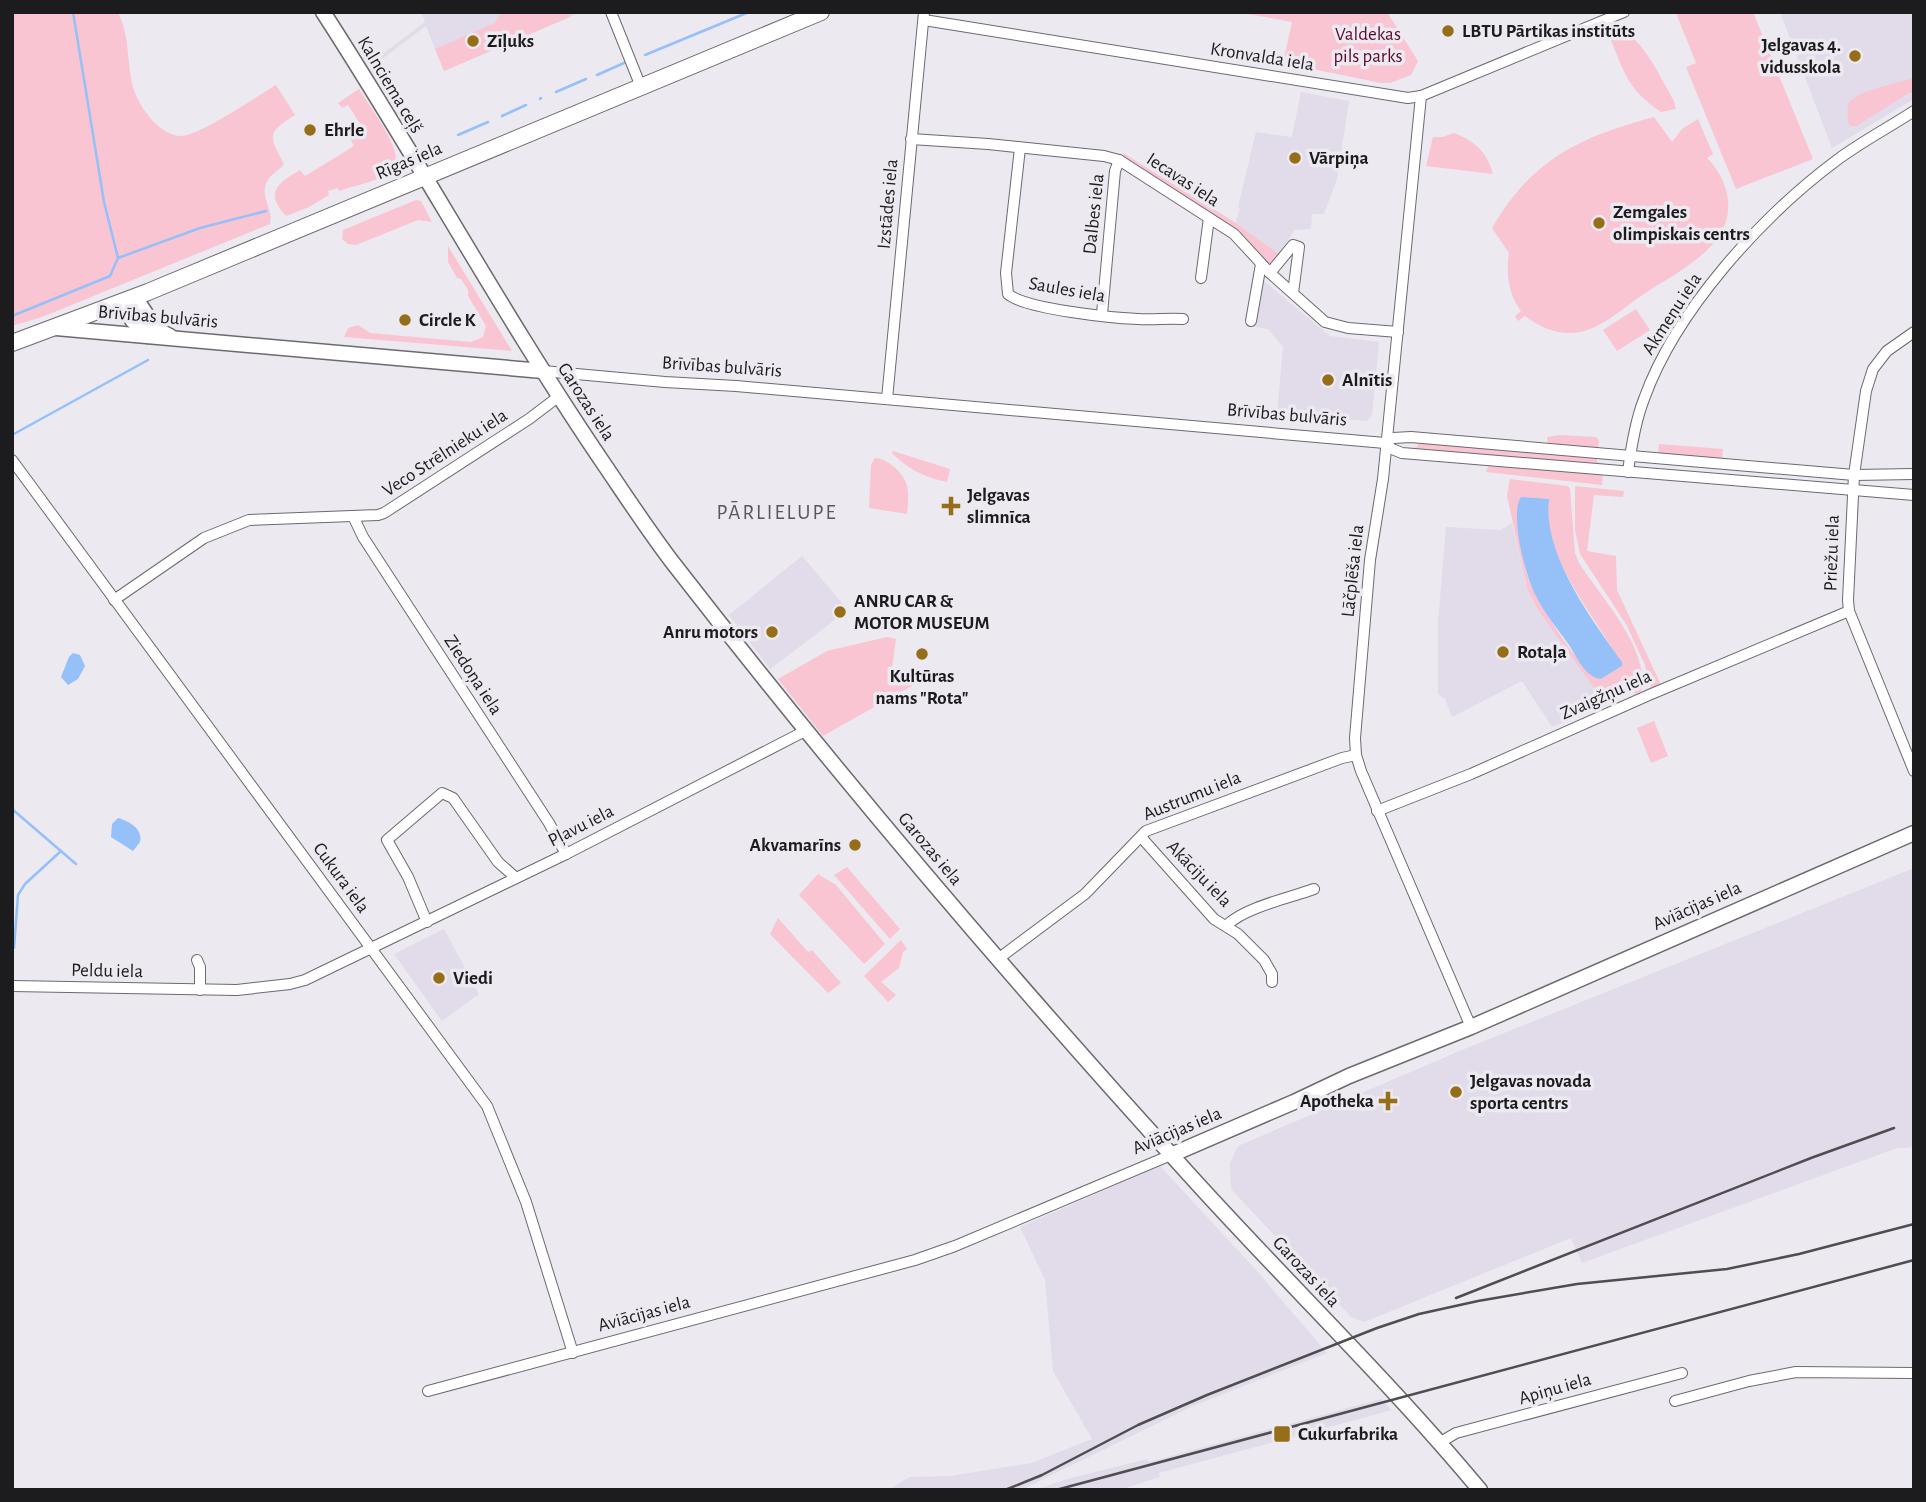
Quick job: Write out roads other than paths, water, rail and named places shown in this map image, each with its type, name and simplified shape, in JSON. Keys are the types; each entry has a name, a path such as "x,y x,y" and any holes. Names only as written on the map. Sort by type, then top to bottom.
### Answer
{"main road":[{"name":"Kalnciema ceļš","path":"323,12 381,103 423,177"},
{"name":"Rīgas iela","path":"12,343 130,299 821,12"},
{"name":"Garozas iela","path":"423,177 558,397 669,558 805,731 998,959 1171,1155 1439,1443 1479,1490"},
{"path":"130,299 132,320 139,330 148,336"},
{"path":"130,299 156,329 175,338"},
{"name":"Brīvības bulvāris","path":"56,328 543,371"},
{"name":"Aviācijas iela","path":"1171,1155 1914,833"}],"street":[{"path":"611,12 641,86"},
{"name":"Kronvalda iela","path":"924,16 1398,96 1421,96 1624,12"},
{"name":"Izstādes iela","path":"887,399 924,16"},
{"name":"Lāčplēša iela","path":"1421,96 1383,479 1370,560 1357,709 1356,755 1377,811 1471,1027"},
{"name":"Akmeņu iela","path":"1628,472 1643,401 1660,362 1679,329 1720,272 1772,216 1838,159 1914,111"},
{"name":"Iecavas iela","path":"911,139 988,144 1104,156 1119,160 1234,234 1270,273 1316,315 1334,326 1398,332"},
{"name":"Saules iela","path":"1020,148 1006,273 1008,294 1024,302 1141,320 1183,319"},
{"name":"Dalbes iela","path":"1102,314 1115,171 1119,160"},
{"path":"1201,278 1209,218"},
{"path":"1270,273 1293,245 1299,247 1293,293"},
{"path":"1251,321 1261,264"},
{"path":"1852,491 1866,391 1873,369 1887,351 1914,332"},
{"name":"Brīvības bulvāris","path":"543,371 1385,443 1402,453 1914,495"},
{"name":"Veco Strēlnieku iela","path":"114,600 191,545 225,528 249,520 378,515 529,419 558,397"},
{"name":"Brīvības bulvāris","path":"1385,443 1393,438 1411,437 1854,475 1914,474"},
{"name":"Cukura iela","path":"12,460 487,1106 526,1202 573,1353"},
{"name":"Priežu iela","path":"1852,491 1849,611 1914,771"},
{"name":"Ziedoņa iela","path":"353,516 370,549 549,823 566,854"},
{"name":"Zvaigžņu iela","path":"1377,811 1471,774 1849,611"},
{"name":"Pļavu iela","path":"371,949 566,854 805,731"},
{"name":"Austrumu iela","path":"998,959 1085,894 1146,831 1167,821 1356,755"},
{"path":"427,922 408,877 387,839 442,793 453,798 498,862 516,878"},
{"name":"Akāciju iela","path":"1140,837 1214,919 1227,925 1247,912 1314,889"},
{"path":"1227,925 1264,960 1272,974 1272,982"},
{"name":"Peldu iela","path":"12,986 237,990 290,984 319,974 371,949"},
{"path":"197,960 200,967 200,990"},
{"name":"Aviācijas iela","path":"428,1391 915,1260 955,1246 1171,1155"},
{"path":"1675,1401 1749,1381 1796,1372 1914,1373"},
{"name":"Apiņu iela","path":"1439,1443 1456,1433 1682,1373"}],"water":[{"path":"1521,497 1549,499 1549,520 1561,563 1584,606 1622,662 1622,666 1601,679 1590,675 1582,666 1543,609 1532,587 1518,531 1518,505"},
{"path":"73,653 80,655 85,666 78,679 68,685 61,677"},
{"path":"118,818 131,823 139,833 140,842 133,851 111,837 112,824"}],"waterway":[{"path":"73,12 104,202 118,258"},
{"path":"645,55 749,12"},
{"path":"597,75 624,63"},
{"path":"556,92 586,79"},
{"path":"502,116 526,105"},
{"path":"458,135 488,122"},
{"path":"12,316 110,276 118,258 200,228 266,211"},
{"path":"12,435 148,360"},
{"path":"12,809 76,864"},
{"path":"14,948 18,895 25,884 61,851"}],"railway":[{"path":"1456,1298 1894,1128"},
{"path":"1005,1490 1042,1475 1138,1425 1207,1395 1419,1314 1577,1284 1727,1269 1799,1254 1914,1224"},
{"path":"1056,1490 1914,1260"}],"place":[{"name":"LBTU Pārtikas institūts","path":"1448,31"},
{"name":"Zīļuks","path":"473,41"},
{"name":"Jelgavas 4. vidusskola","path":"1855,56"},
{"name":"Ehrle","path":"310,130"},
{"name":"Vārpiņa","path":"1295,158"},
{"name":"Zemgales olimpiskais centrs","path":"1599,223"},
{"name":"Circle K","path":"405,320"},
{"name":"Alnītis","path":"1328,380"},
{"name":"Jelgavas slimnīca","path":"951,506"},
{"name":"ANRU CAR & MOTOR MUSEUM","path":"840,612"},
{"name":"Anru motors","path":"772,632"},
{"name":"Rotaļa","path":"1503,652"},
{"name":"Kultūras nams \"Rota\"","path":"922,654"},
{"name":"Akvamarīns","path":"855,845"},
{"name":"Viedi","path":"439,978"},
{"name":"Jelgavas novada sporta centrs","path":"1456,1092"},
{"name":"Apotheka","path":"1388,1101"},
{"name":"Cukurfabrika","path":"1282,1434"}],"district":[{"name":"PĀRLIELUPE","path":"777,512"}],"park label":[{"name":"Valdekas pils parks","path":"1368,45"}]}
